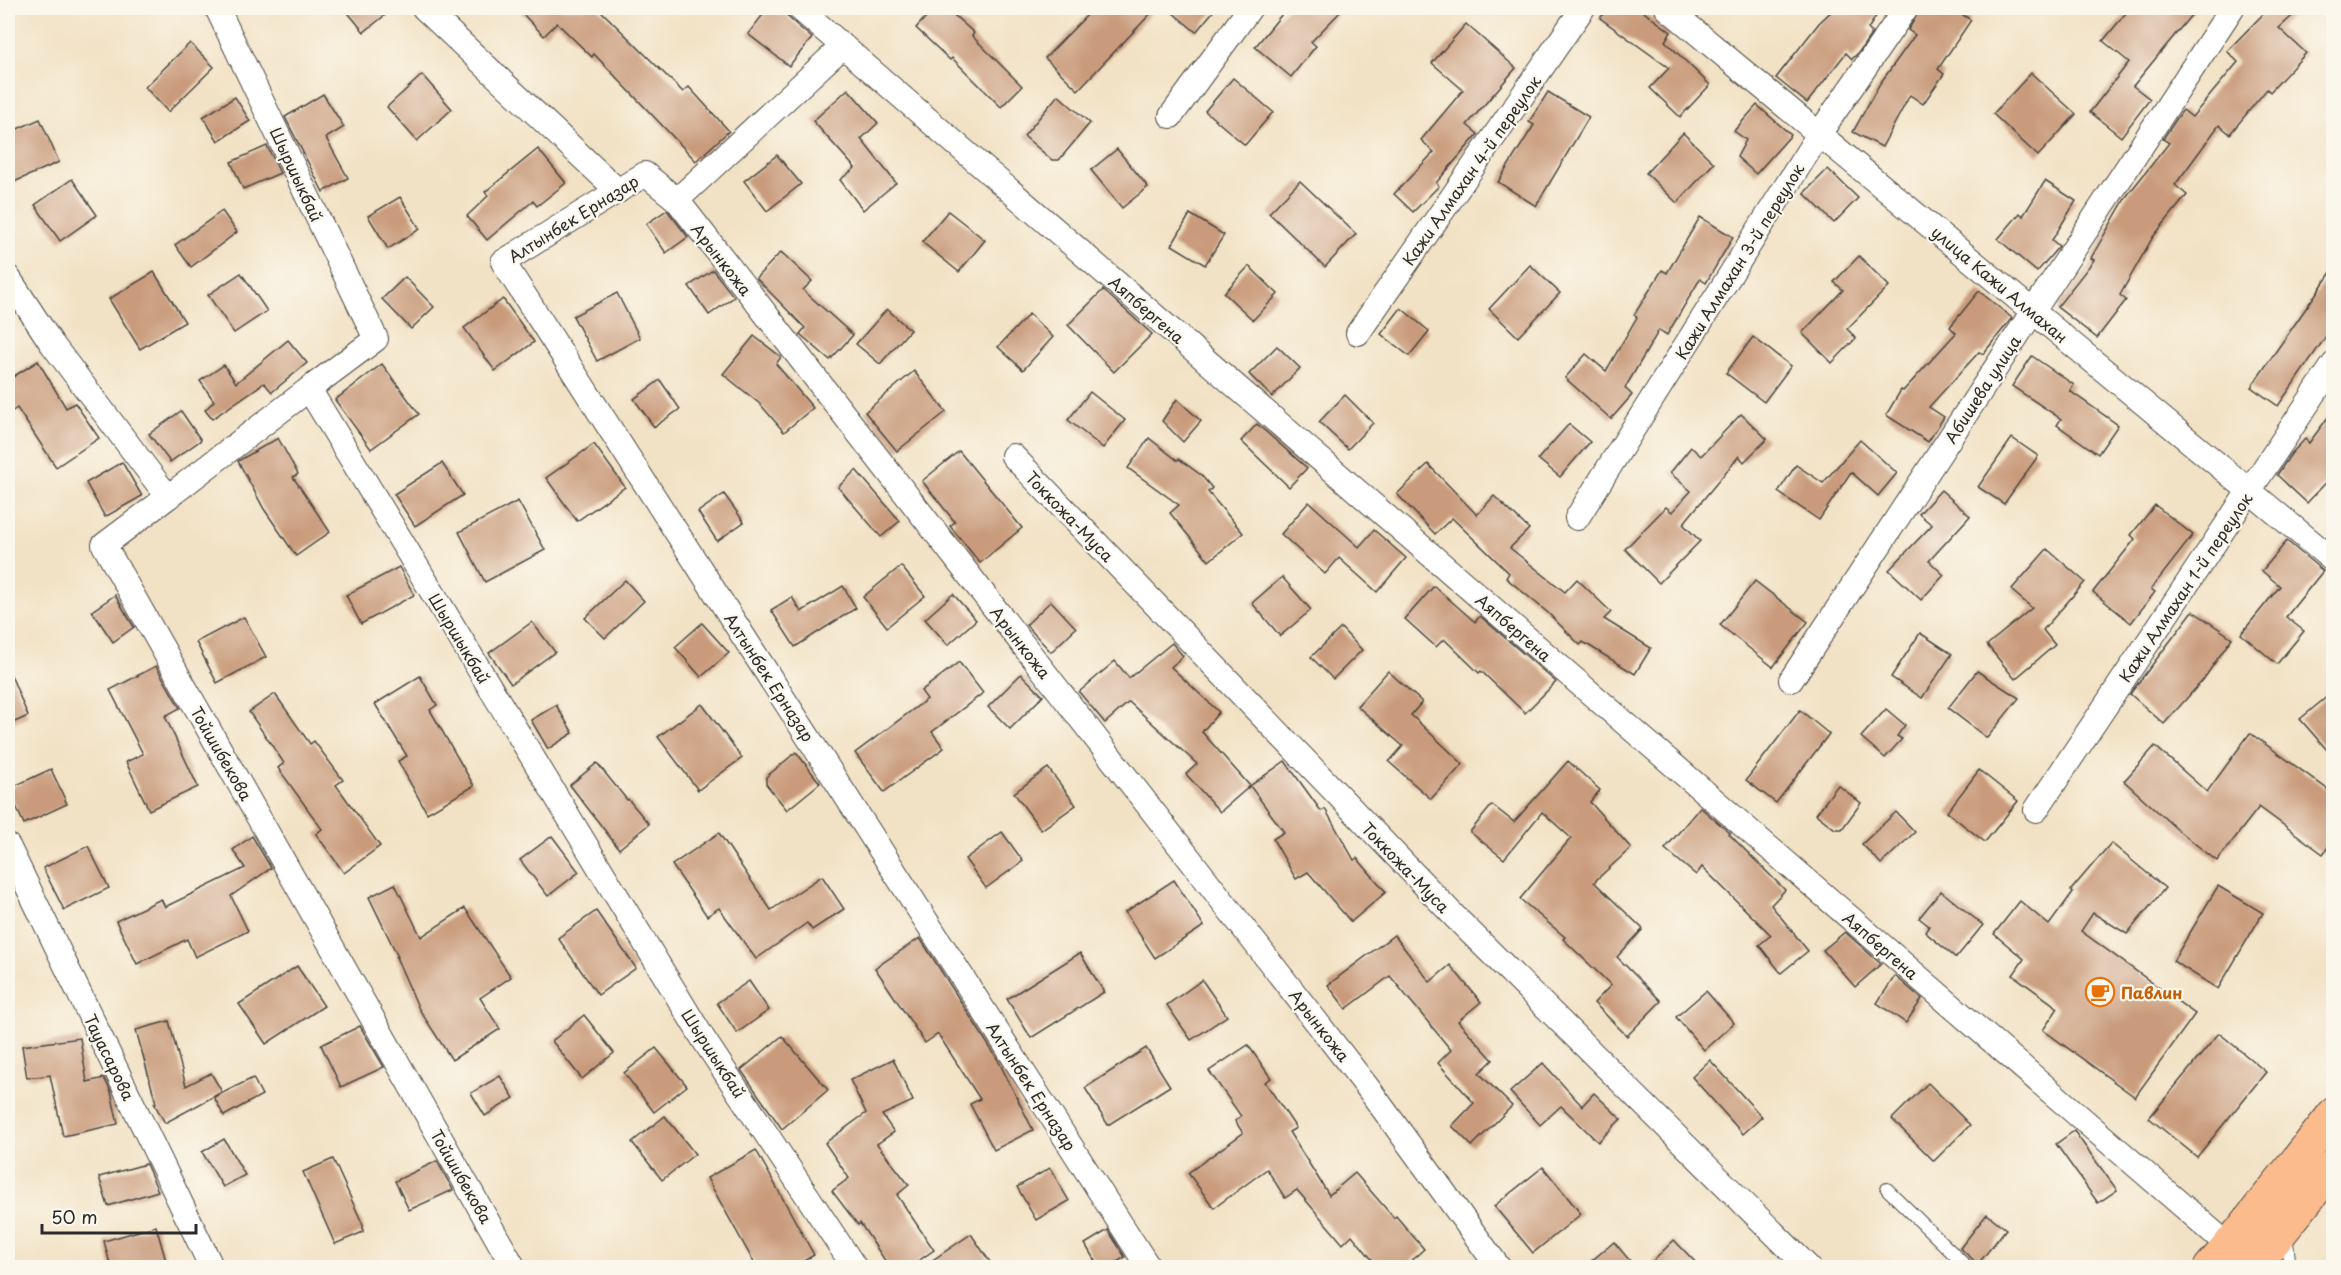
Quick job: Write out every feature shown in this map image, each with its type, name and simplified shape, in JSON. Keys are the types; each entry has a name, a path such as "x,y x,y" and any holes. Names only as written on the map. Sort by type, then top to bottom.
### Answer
{"main road":[{"path":"2230,1260 2334,1114"},
{"path":"2230,1260 2285,1227 2334,1166"}],"street":[{"name":"Шыршыкбай","path":"217,8 375,339 309,389 704,1040 855,1268"},
{"path":"424,8 618,191"},
{"name":"Аяпбергена","path":"799,8 2230,1260"},
{"path":"1171,116 1250,8"},
{"name":"Кажи Алмахан 4-й переулок","path":"1358,333 1583,8"},
{"name":"улица Кажи Алмахан","path":"1667,8 2334,561"},
{"name":"Кажи Алмахан 3-й переулок","path":"1577,518 1820,134 1906,8"},
{"name":"Абишева улица","path":"1791,680 2232,8"},
{"path":"677,200 843,46"},
{"name":"Алтынбек Ерназар","path":"677,200 645,174 503,262 1149,1268"},
{"name":"Арынкожа","path":"677,200 1368,1088 1499,1268"},
{"path":"8,277 52,344 168,496 309,389"},
{"name":"Кажи Алмахан 1-й переулок","path":"2036,810 2334,364"},
{"name":"Токкожа-Муса","path":"1013,456 1458,920 1809,1268"},
{"name":"Тойшибекова","path":"168,496 104,545 514,1268"},
{"name":"Тауасарова","path":"8,846 212,1268"}],"lane":[{"path":"1887,1189 1968,1268"},
{"path":"2285,1227 2290,1268"}],"building":[{"path":"344,8 394,8 364,32"},
{"path":"517,8 598,8 683,92 689,87 729,131 696,161 594,54 592,57 557,23 544,36"},
{"path":"768,8 781,8 812,38 789,66 748,34"},
{"path":"934,8 946,8 974,33 972,36 1022,86 1001,107 952,58 950,60 916,28"},
{"path":"1094,8 1156,8 1078,90 1045,58"},
{"path":"1167,8 1216,8 1196,32"},
{"path":"1287,8 1344,8 1311,42 1316,46 1291,77 1255,47"},
{"path":"1608,8 1638,8 1671,32 1665,41 1710,85 1680,117 1650,88 1669,68 1600,18"},
{"path":"1835,8 1881,8 1868,29 1872,33 1859,52 1852,59 1846,53 1807,103 1776,78 1819,23"},
{"path":"1921,8 1952,8 1971,20 1938,69 1944,74 1923,104 1910,95 1882,147 1853,132 1879,85 1915,35 1908,30"},
{"path":"2130,8 2197,8 2133,86 2150,99 2121,137 2090,112 2129,62 2103,41"},
{"path":"2269,8 2301,8 2279,28 2306,53 2270,92 2267,89 2230,134 2219,125 2175,185 2187,195 2153,237 2120,295 2126,300 2097,338 2057,307 2094,260 2091,258 2126,197 2169,143 2163,139 2177,118 2183,110 2192,117 2238,62 2227,51"},
{"path":"1466,24 1516,68 1467,125 1478,134 1436,183 1439,186 1413,212 1394,194 1434,152 1421,140 1463,90 1432,63"},
{"path":"190,43 214,67 168,112 145,87"},
{"path":"2031,73 2076,114 2038,156 1993,114"},
{"path":"422,75 452,109 417,141 387,107"},
{"path":"1233,78 1273,112 1245,145 1205,111"},
{"path":"848,89 878,123 861,139 896,183 863,210 840,180 855,168 813,121"},
{"path":"1548,92 1589,117 1536,206 1498,182 1534,125 1529,122"},
{"path":"323,94 344,127 326,138 348,178 323,192 285,117"},
{"path":"1058,95 1090,123 1059,160 1052,160 1024,136"},
{"path":"235,97 250,121 218,141 203,117"},
{"path":"1757,105 1791,135 1756,174 1737,157 1746,140 1734,131"},
{"path":"40,119 59,162 14,182 8,168 8,133"},
{"path":"1683,133 1714,163 1677,203 1646,173"},
{"path":"267,146 280,173 243,189 231,162"},
{"path":"538,149 566,183 537,206 533,201 487,240 467,216 488,196 485,192"},
{"path":"1117,149 1148,187 1122,208 1091,170"},
{"path":"777,155 801,184 767,211 744,181"},
{"path":"1828,169 1858,198 1834,223 1804,193"},
{"path":"72,179 97,215 60,241 35,205"},
{"path":"1300,181 1356,234 1325,267 1269,213"},
{"path":"2045,181 2076,201 2052,240 2059,246 2037,272 1998,239 2020,213 2023,216"},
{"path":"400,197 420,229 388,249 368,216"},
{"path":"667,210 688,237 666,253 646,224"},
{"path":"222,211 237,232 191,267 175,245"},
{"path":"948,211 985,240 959,272 922,242"},
{"path":"1190,214 1224,235 1205,265 1172,245"},
{"path":"1700,217 1733,237 1706,283 1700,279 1667,335 1659,330 1625,388 1632,395 1611,419 1565,378 1586,354 1606,371 1637,317 1634,315 1662,270 1667,273"},
{"path":"781,252 812,281 803,290 853,335 830,360 800,334 805,328 756,278"},
{"path":"1859,256 1889,286 1847,329 1856,338 1832,363 1802,333 1843,290 1834,282"},
{"path":"1530,265 1560,293 1518,337 1489,309"},
{"path":"1249,266 1278,294 1253,320 1224,293"},
{"path":"2334,268 2334,325 2278,406 2251,387"},
{"path":"713,270 734,297 709,315 689,286"},
{"path":"154,272 185,322 140,349 109,299"},
{"path":"241,273 267,311 234,333 208,295"},
{"path":"405,277 434,307 411,329 382,299"},
{"path":"1103,290 1152,334 1114,372 1068,325"},
{"path":"1979,291 2012,318 1983,354 1979,352 1929,407 1944,417 1928,442 1886,415 1901,390 1903,391 1956,333 1950,327"},
{"path":"617,293 640,338 597,361 573,316"},
{"path":"503,299 534,342 495,371 464,328"},
{"path":"1401,308 1429,331 1409,356 1381,334"},
{"path":"887,309 910,330 880,364 856,344"},
{"path":"1029,314 1053,337 1023,370 998,347"},
{"path":"754,336 781,357 776,364 813,408 784,432 760,404 723,374"},
{"path":"1753,337 1791,366 1764,402 1726,373"},
{"path":"288,340 307,363 272,392 264,383 212,419 205,410 214,401 200,381 224,365 236,383"},
{"path":"1277,346 1300,368 1272,397 1249,374"},
{"path":"2032,356 2074,385 2070,391 2118,425 2098,454 2057,425 2061,419 2012,386"},
{"path":"38,361 66,408 75,403 99,438 56,467 17,408 8,414 8,380"},
{"path":"382,364 419,414 371,449 335,400"},
{"path":"914,371 946,412 897,451 865,412"},
{"path":"660,380 680,409 654,427 634,399"},
{"path":"1090,392 1125,420 1103,448 1068,420"},
{"path":"1345,395 1373,423 1348,449 1319,422"},
{"path":"1177,399 1201,421 1183,442 1162,421"},
{"path":"2334,409 2334,474 2307,503 2277,475 2291,454 2305,439 2309,443"},
{"path":"181,411 201,440 170,462 149,434"},
{"path":"1741,414 1767,439 1744,462 1739,456 1683,524 1700,541 1659,583 1625,549 1666,507 1672,512 1691,491 1670,473 1691,447 1701,456"},
{"path":"1257,424 1307,468 1289,487 1241,441"},
{"path":"1569,424 1590,442 1560,477 1538,459"},
{"path":"278,438 298,474 293,477 330,532 296,556 264,509 238,461"},
{"path":"1149,438 1201,475 1212,488 1208,492 1243,533 1209,561 1170,513 1179,505 1128,468"},
{"path":"2012,438 2038,456 2004,504 1978,487"},
{"path":"1860,440 1897,473 1878,496 1851,472 1819,520 1778,492 1796,465 1823,483"},
{"path":"594,444 625,487 577,521 546,478"},
{"path":"959,451 1022,528 980,563 950,526 955,522 922,481"},
{"path":"122,462 142,496 105,517 86,483"},
{"path":"442,463 463,495 415,526 394,494"},
{"path":"1428,464 1477,515 1494,496 1529,529 1510,548 1565,592 1577,579 1611,612 1604,619 1651,648 1635,674 1583,642 1580,645 1547,612 1506,578 1509,573 1452,518 1435,534 1397,494"},
{"path":"856,470 900,521 881,537 838,487"},
{"path":"1941,490 1970,516 1929,561 1944,575 1921,600 1889,570 1932,525 1919,514"},
{"path":"724,494 744,522 717,541 698,512"},
{"path":"518,501 545,550 485,582 459,532"},
{"path":"1309,502 1359,547 1374,530 1406,558 1377,592 1339,558 1325,574 1281,534"},
{"path":"2155,505 2193,535 2151,589 2155,592 2131,623 2093,592 2135,539 2131,535"},
{"path":"2287,541 2323,571 2286,617 2304,631 2277,664 2241,634 2280,586 2262,571"},
{"path":"2047,549 2085,582 2043,630 2055,645 2015,679 1987,645 2032,608 2011,590"},
{"path":"901,566 925,596 887,627 863,597"},
{"path":"399,567 414,595 361,624 346,595"},
{"path":"1282,577 1311,610 1280,636 1252,603"},
{"path":"625,580 644,601 605,638 585,618"},
{"path":"1755,581 1808,622 1773,667 1720,625"},
{"path":"843,586 856,608 795,647 771,610 792,597 801,612"},
{"path":"1434,586 1475,622 1480,616 1556,682 1525,713 1444,639 1436,647 1405,619"},
{"path":"953,594 976,620 948,645 925,619"},
{"path":"115,595 134,627 113,642 92,611"},
{"path":"1051,601 1076,628 1051,652 1026,625"},
{"path":"2193,611 2232,638 2203,680 2164,724 2130,694"},
{"path":"244,617 266,657 217,683 196,642"},
{"path":"532,622 555,652 511,684 489,653"},
{"path":"702,623 729,653 701,677 675,647"},
{"path":"1341,628 1362,650 1333,679 1311,657"},
{"path":"1920,633 1952,654 1922,698 1891,677"},
{"path":"1172,643 1183,656 1171,667 1219,712 1202,732 1250,786 1220,812 1186,774 1197,764 1129,702 1105,723 1079,692 1115,661 1129,678"},
{"path":"959,662 983,693 932,732 944,748 884,792 855,753 927,699 921,691"},
{"path":"156,666 180,708 165,716 198,787 149,810 126,762 143,754 110,690"},
{"path":"8,668 28,716 8,725"},
{"path":"1388,671 1422,702 1411,715 1463,764 1431,799 1389,762 1403,746 1357,706"},
{"path":"1977,671 2019,698 1987,738 1948,708"},
{"path":"1021,674 1043,696 1010,729 988,707"},
{"path":"420,676 437,705 430,710 474,786 427,813 398,761 407,756 375,704"},
{"path":"2334,691 2334,758 2300,719"},
{"path":"275,694 310,744 314,741 343,780 336,785 380,846 344,873 316,834 322,829 278,768 284,763 249,712"},
{"path":"702,704 742,758 698,790 658,737"},
{"path":"556,705 573,733 548,749 531,720"},
{"path":"1886,709 1905,725 1897,736 1902,739 1885,758 1861,737"},
{"path":"1800,710 1829,734 1776,803 1746,780"},
{"path":"2250,733 2334,794 2334,839 2323,854 2259,807 2217,861 2180,832 2124,781 2155,746 2207,792"},
{"path":"796,752 820,783 787,810 766,784 766,777"},
{"path":"1285,761 1321,811 1325,809 1354,860 1357,858 1386,892 1351,922 1308,872 1296,879 1273,839 1284,832 1250,786"},
{"path":"1568,761 1600,790 1590,802 1631,848 1594,882 1643,929 1617,957 1661,1001 1627,1036 1594,1003 1611,985 1563,939 1565,937 1520,899 1571,838 1542,812 1504,859 1470,832 1492,805 1514,822"},
{"path":"597,763 649,824 619,849 570,785"},
{"path":"1048,768 1076,805 1041,830 1014,793"},
{"path":"51,769 67,804 24,824 8,789"},
{"path":"1979,770 2018,801 1985,842 1947,812"},
{"path":"1838,785 1861,803 1842,829 1835,829 1816,814"},
{"path":"1700,807 1730,833 1785,890 1771,905 1808,951 1781,973 1759,945 1771,935 1702,867 1696,875 1665,849"},
{"path":"1896,812 1915,832 1881,864 1862,844"},
{"path":"1002,832 1023,861 986,888 965,859"},
{"path":"719,833 771,910 822,876 844,909 812,930 807,923 756,959 719,908 707,916 672,865"},
{"path":"252,836 271,868 231,896 248,931 195,957 187,939 137,964 116,921 161,899 165,907 245,868 233,850"},
{"path":"552,836 579,872 548,896 520,860"},
{"name":"Павлин","path":"2111,843 2165,888 2127,934 2093,913 2081,931 2195,1014 2135,1097 2043,1030 2058,1008 2013,975 2024,959 1994,934 2020,901 2049,925 2073,892 2071,890"},
{"path":"88,846 109,888 64,910 43,868"},
{"path":"1174,880 1204,926 1155,958 1125,912"},
{"path":"395,884 421,937 465,908 511,977 480,998 500,1029 452,1060 419,1009 396,957 398,957 369,897"},
{"path":"2218,886 2263,913 2218,989 2173,961"},
{"path":"1941,891 1983,925 1956,958 1925,932 1929,926 1919,918"},
{"path":"596,911 636,968 598,995 558,938"},
{"path":"1845,932 1881,964 1855,987 1823,950"},
{"path":"1394,935 1430,982 1450,965 1481,1002 1458,1021 1493,1060 1479,1073 1512,1106 1472,1146 1452,1126 1474,1103 1438,1063 1451,1050 1390,976 1346,1009 1328,985"},
{"path":"920,938 998,1060 1033,1130 994,1150 970,1104 980,1099 938,1034 925,1043 875,968"},
{"path":"1080,953 1104,992 1031,1038 1007,999"},
{"path":"297,966 324,1006 266,1044 239,1004"},
{"path":"1895,976 1922,999 1906,1023 1877,1003"},
{"path":"1202,980 1227,1016 1191,1040 1167,1005"},
{"path":"749,981 769,1010 737,1033 717,1003"},
{"path":"1706,991 1734,1023 1704,1050 1676,1017"},
{"path":"584,1015 614,1053 582,1079 552,1041"},
{"path":"169,1021 186,1086 211,1073 222,1092 165,1123 154,1103 156,1103 136,1030"},
{"path":"360,1026 384,1067 341,1087 321,1045"},
{"path":"2219,1033 2266,1072 2197,1157 2149,1118"},
{"path":"782,1036 828,1090 782,1129 741,1070"},
{"path":"80,1038 87,1082 104,1078 111,1092 118,1124 63,1136 50,1075 27,1078 22,1046"},
{"path":"1248,1045 1271,1078 1265,1082 1296,1128 1289,1132 1329,1195 1355,1173 1424,1249 1403,1268 1379,1268 1352,1235 1343,1244 1297,1190 1285,1198 1267,1169 1214,1208 1188,1173 1243,1133 1235,1121 1241,1116 1209,1071"},
{"path":"656,1048 687,1086 654,1112 624,1073"},
{"path":"1146,1048 1170,1086 1108,1125 1085,1088"},
{"path":"893,1059 913,1101 882,1115 894,1132 877,1144 909,1185 897,1195 934,1250 908,1268 890,1268 860,1223 858,1225 832,1191 849,1178 825,1143 866,1113 850,1080"},
{"path":"1710,1060 1762,1117 1743,1134 1692,1077"},
{"path":"1543,1063 1582,1106 1594,1093 1621,1119 1598,1142 1561,1106 1540,1125 1510,1092"},
{"path":"500,1076 514,1098 485,1116 471,1093"},
{"path":"253,1078 262,1095 224,1116 214,1097"},
{"path":"1928,1083 1970,1125 1934,1161 1892,1119"},
{"path":"665,1116 695,1154 662,1180 632,1142"},
{"path":"2074,1131 2117,1190 2098,1203 2056,1144"},
{"path":"224,1139 245,1175 223,1187 202,1152"},
{"path":"756,1150 814,1255 792,1268 757,1268 707,1178"},
{"path":"333,1159 363,1225 363,1232 335,1244 303,1172"},
{"path":"437,1161 453,1190 409,1210 395,1181"},
{"path":"146,1164 158,1191 108,1206 99,1177"},
{"path":"1543,1167 1581,1214 1533,1253 1494,1206"},
{"path":"1050,1168 1069,1201 1036,1220 1017,1187"},
{"path":"1987,1214 2006,1229 1978,1264 1960,1248"},
{"path":"156,1226 168,1268 111,1268 104,1241"},
{"path":"1108,1230 1125,1257 1108,1268 1099,1268 1085,1244"},
{"path":"971,1234 994,1268 921,1268"},
{"path":"1674,1240 1701,1268 1646,1268"},
{"path":"1614,1242 1636,1268 1583,1268"}],"place":[{"name":"Павлин","path":"2100,992"}]}
